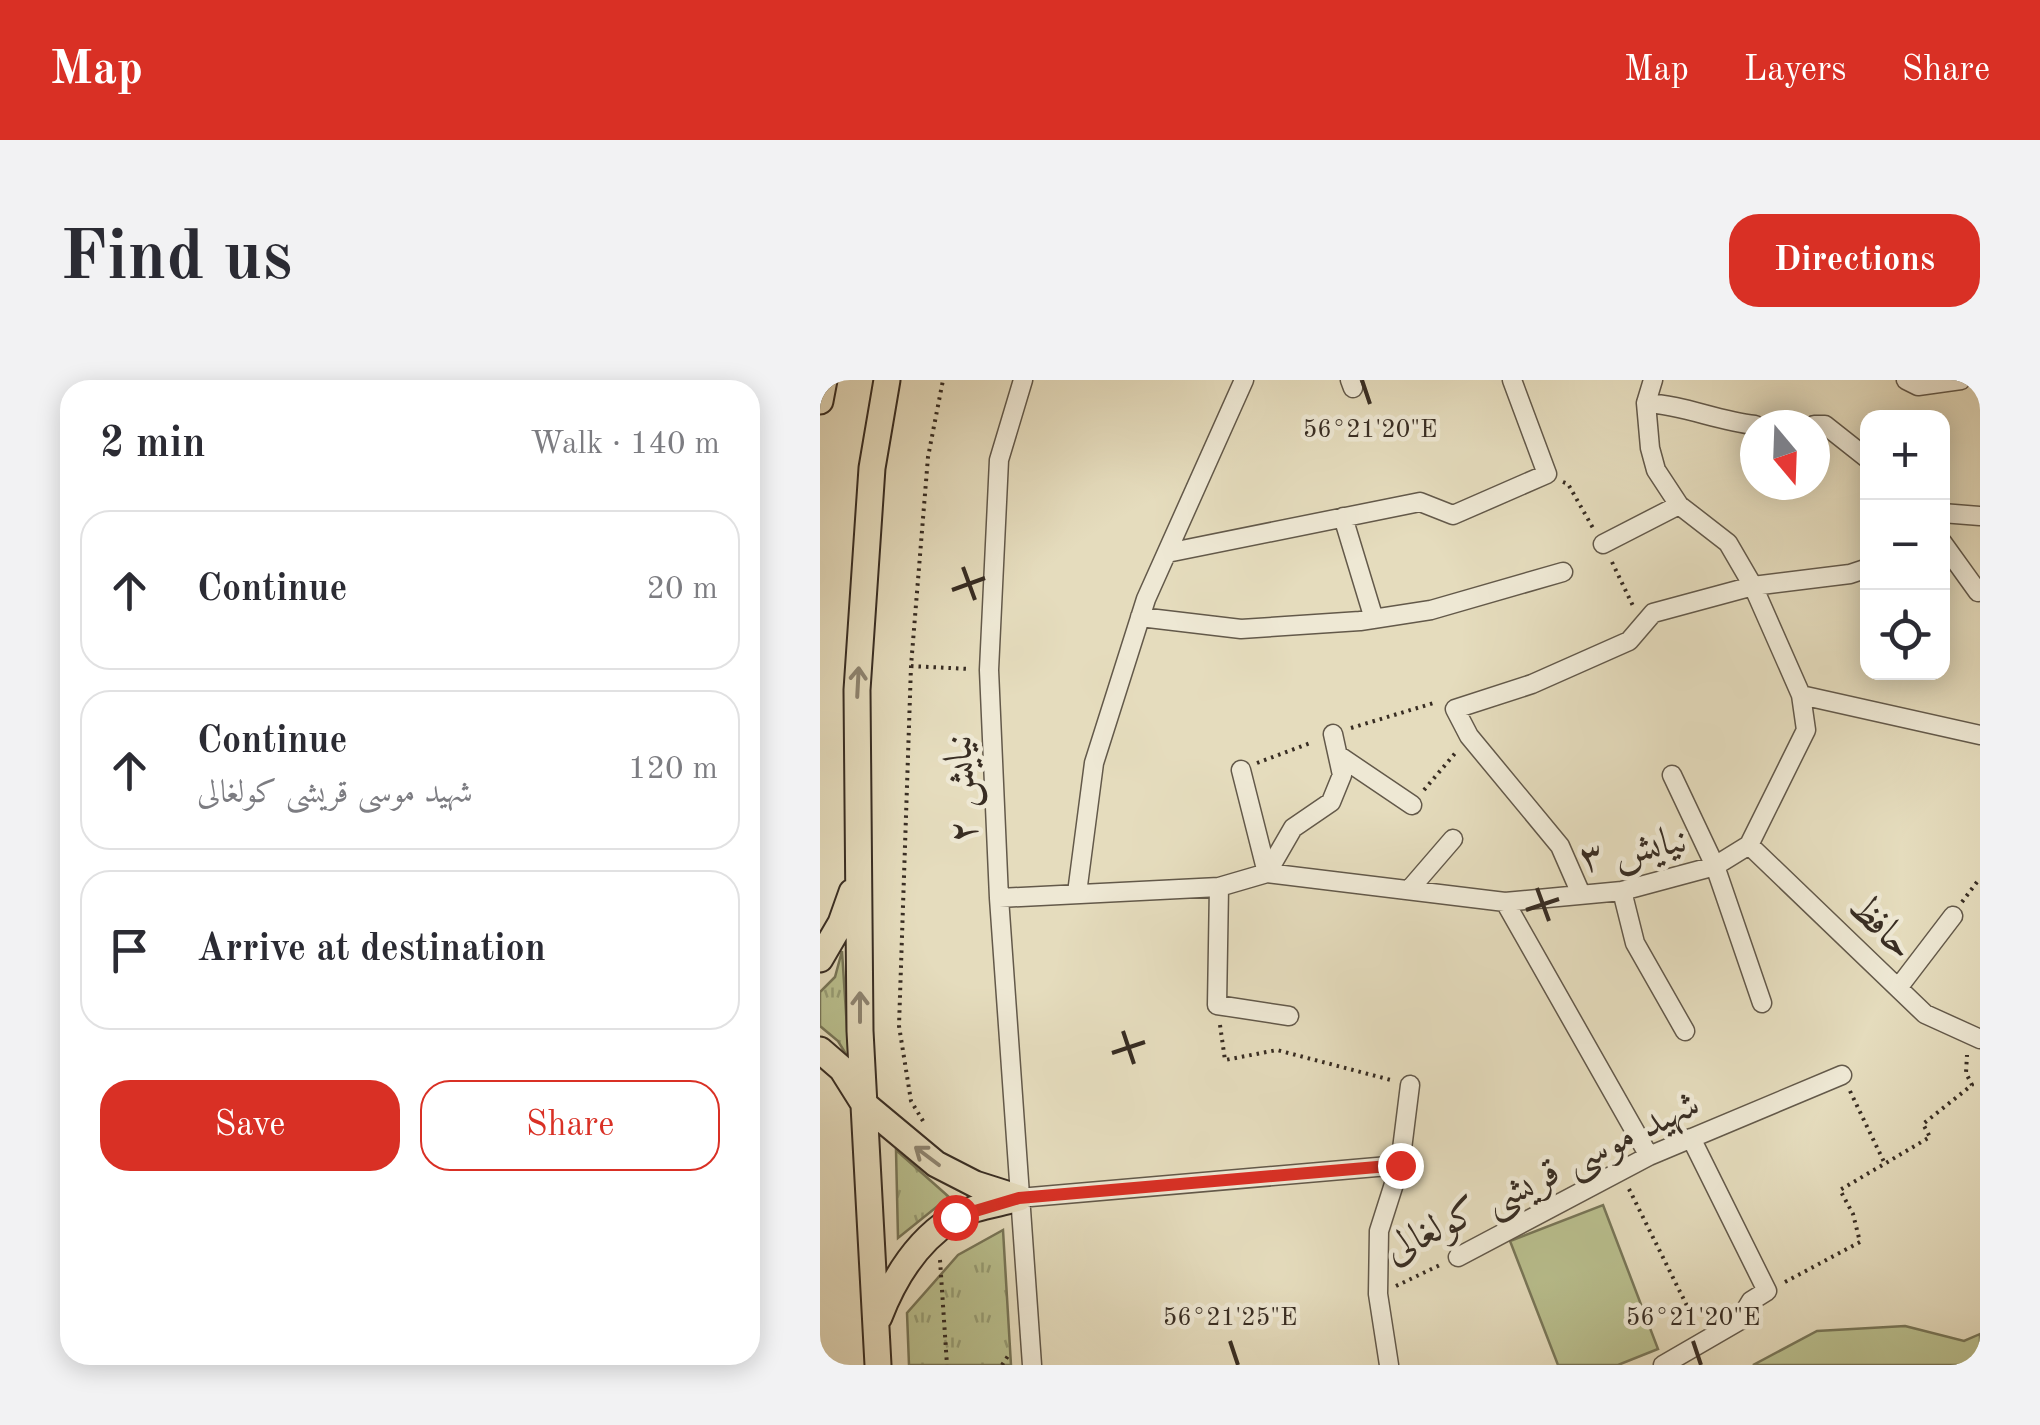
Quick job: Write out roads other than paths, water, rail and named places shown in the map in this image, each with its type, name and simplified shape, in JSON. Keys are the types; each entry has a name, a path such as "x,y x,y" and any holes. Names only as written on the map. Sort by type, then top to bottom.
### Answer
{"main road":[{"path":"820,401 824,380"},
{"path":"878,1365 864,1104 857,690 872,468 887,380"},
{"path":"820,960 841,923 859,872"},
{"path":"820,1050 842,1069 864,1104 936,1164 975,1184 1019,1198"},
{"path":"876,1326 889,1290 917,1248 955,1217 1019,1198"}],"street":[{"name":"نیایش ۲","path":"1023,380 998,460 989,670 999,898 1032,1365"},
{"path":"1077,893 1094,764 1140,617 1244,380"},
{"path":"1167,553 1420,502 1453,515 1546,474 1512,380"},
{"name":"نیایش ۳","path":"999,898 1219,887 1267,873 1505,902 1622,891 1715,866 1749,845 1806,730 1801,695 1753,586 1728,543 1679,505 1656,470 1646,403 1654,380"},
{"path":"1906,380 1918,386 1961,380"},
{"path":"1646,403 1671,404 1740,424"},
{"path":"1830,428 1860,452"},
{"path":"1603,544 1679,505"},
{"path":"1950,517 1980,516"},
{"path":"1342,518 1374,619"},
{"path":"1950,553 1978,592"},
{"path":"1582,894 1560,846 1469,736 1456,709 1532,684 1630,641 1654,613 1753,586 1860,571"},
{"path":"1140,617 1241,629 1374,619 1431,610 1563,572"},
{"path":"1801,695 1980,735"},
{"path":"1267,873 1293,828 1330,802 1342,775 1333,734"},
{"path":"1338,755 1412,805"},
{"path":"1241,770 1267,873"},
{"path":"1672,775 1715,866 1762,1003"},
{"path":"1410,890 1454,839"},
{"name":"حافظ","path":"1749,845 1925,1014 1975,1037"},
{"path":"1219,887 1217,1005 1288,1016"},
{"path":"1622,891 1635,943 1685,1031"},
{"path":"1505,902 1648,1156"},
{"path":"1898,988 1954,913"},
{"name":"شهید موسی قریشی کولغالی","path":"1458,1257 1648,1156 1842,1075"},
{"path":"1400,1165 1410,1086"},
{"path":"1663,1365 1739,1321 1751,1302 1768,1291 1690,1138"},
{"name":"شهید موسی قریشی کولغالی","path":"1019,1198 1400,1165 1380,1231 1378,1294 1389,1365"}]}
